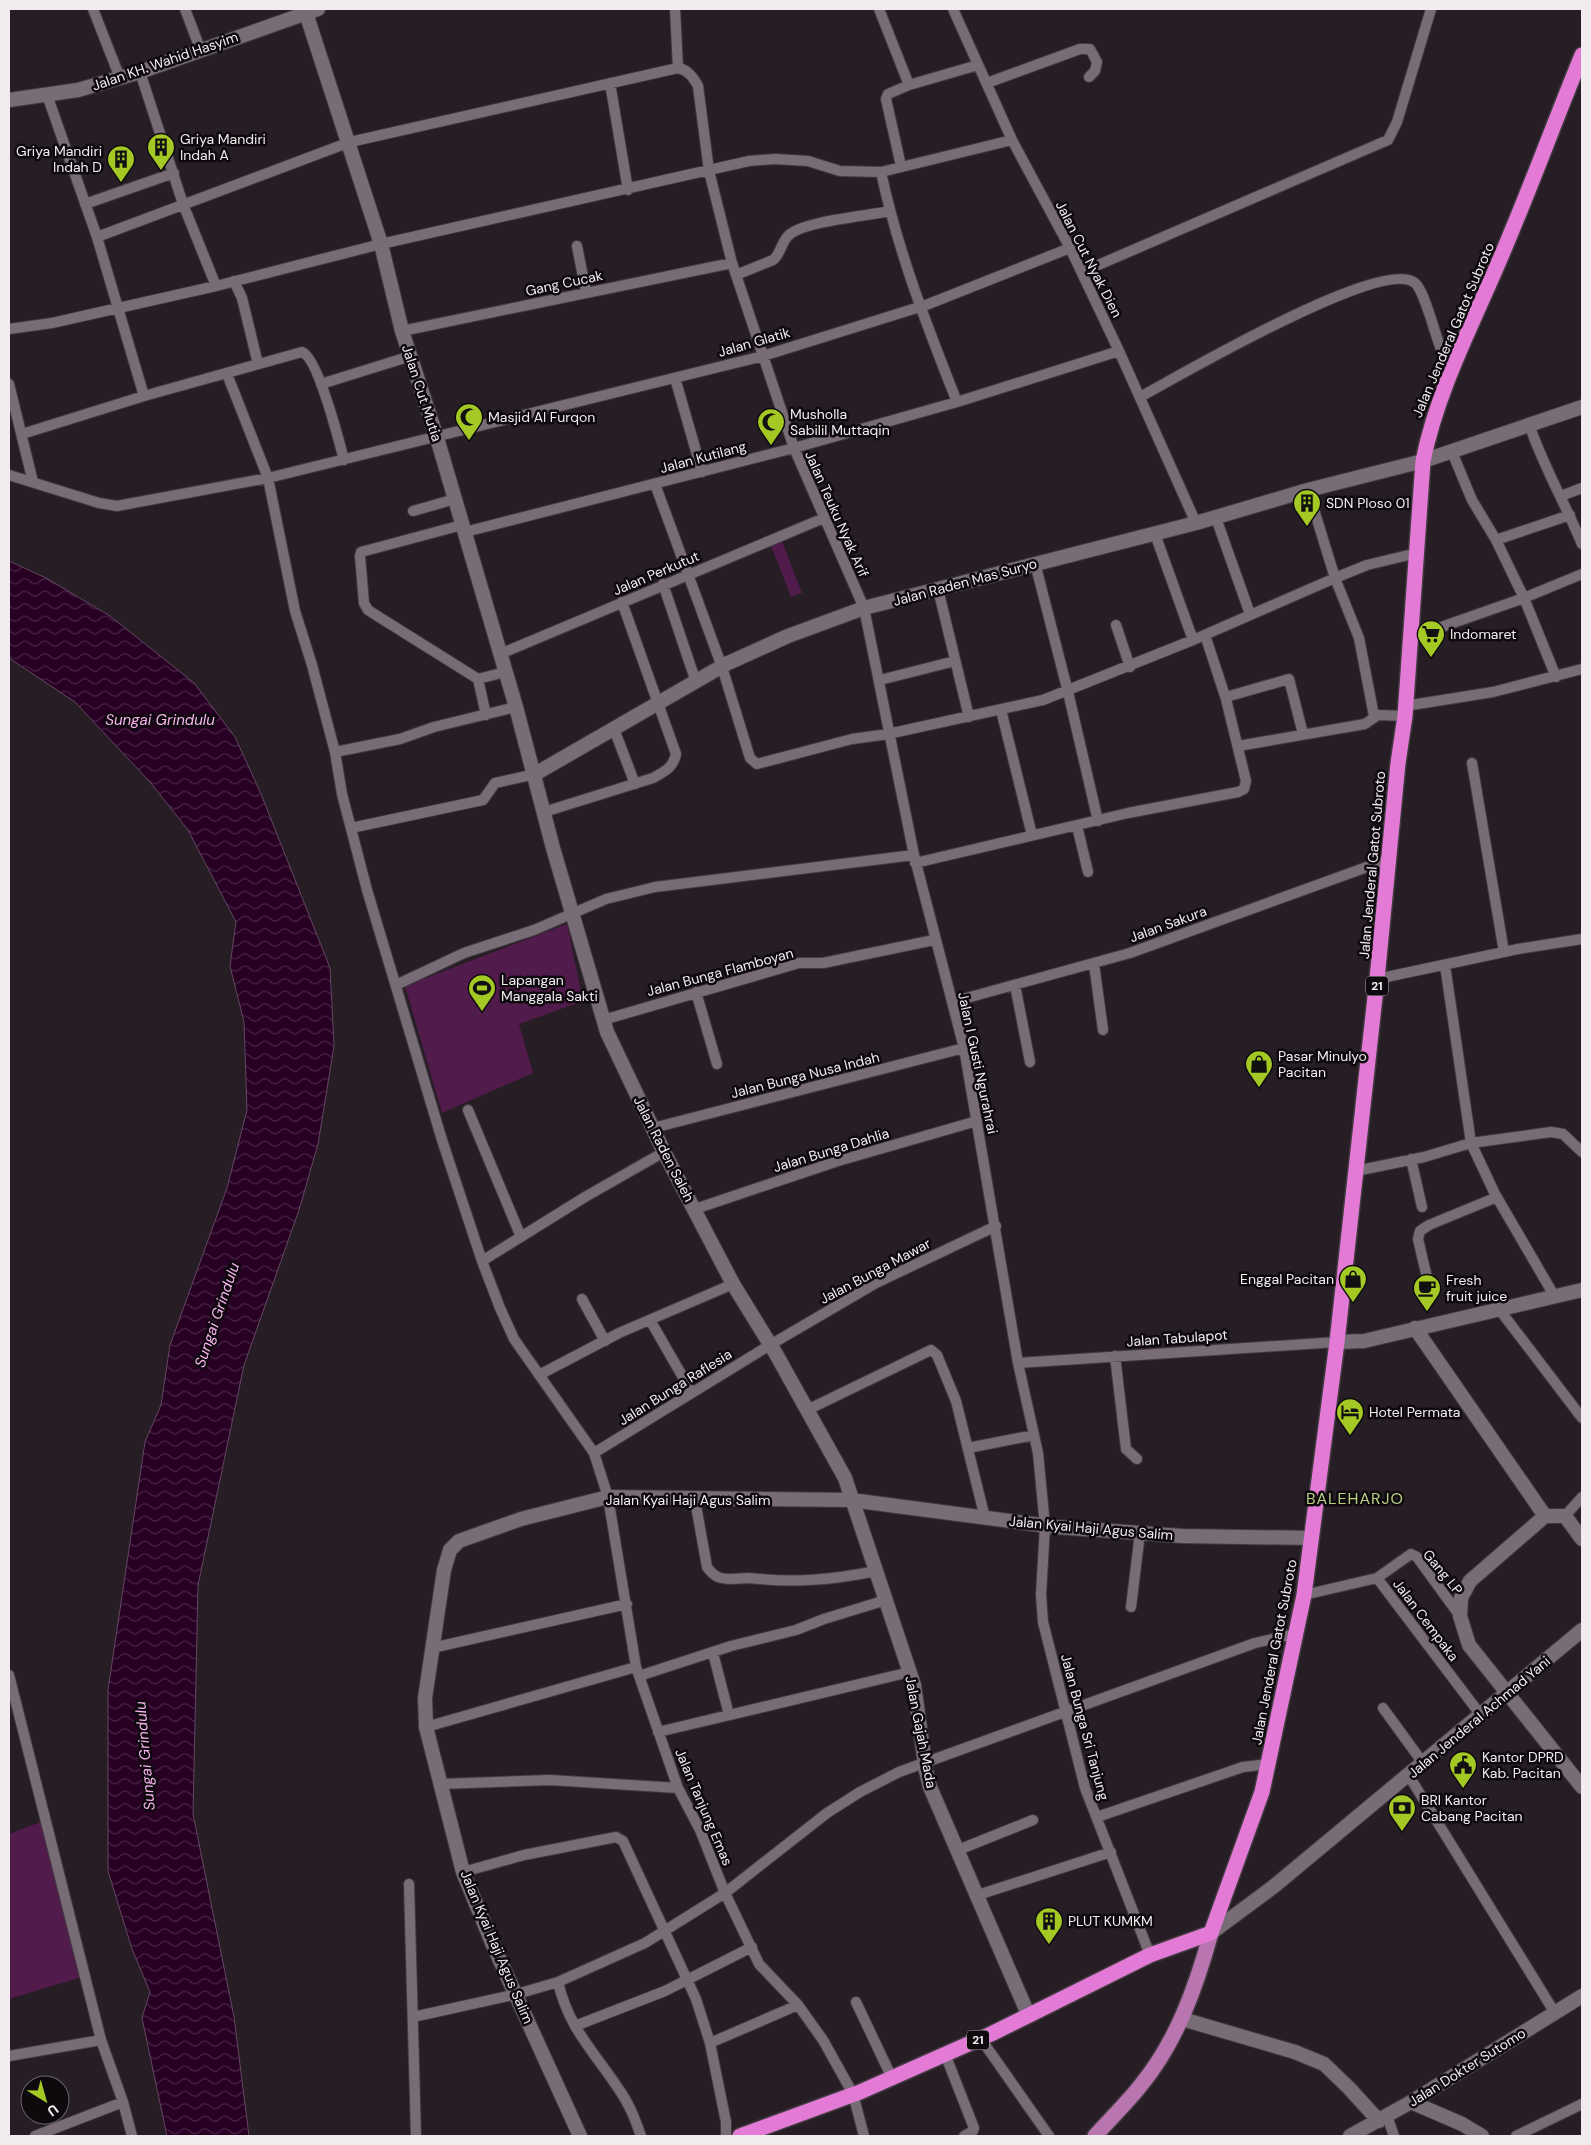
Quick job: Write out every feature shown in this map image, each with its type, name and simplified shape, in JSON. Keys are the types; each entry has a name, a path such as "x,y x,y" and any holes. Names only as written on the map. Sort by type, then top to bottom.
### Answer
{"highway":[{"name":"Jalan Jenderal Gatot Subroto","path":"1211,1932 1245,1840 1269,1764 1298,1633 1304,1595 1337,1342 1389,858 1422,634 1417,552 1423,461 1429,430 1451,373 1512,231 1582,55"},
{"name":"21","path":"740,2136 892,2078 981,2039 1150,1955 1211,1932"}],"main road":[{"path":"1097,2135 1142,2084 1182,2019 1200,1973 1211,1932"}],"street":[{"path":"93,9 120,78"},
{"path":"185,9 201,50"},
{"path":"97,237 350,142 678,68 675,9"},
{"path":"879,9 909,84"},
{"name":"Jalan Cut Nyak Dien","path":"953,9 1012,140 1070,248 1120,351 1196,523"},
{"path":"1082,272 1388,140 1397,122 1431,9"},
{"name":"Jalan KH. Wahid Hasyim","path":"9,100 78,90 120,78 312,11"},
{"name":"Jalan Cut Mutia","path":"312,11 381,244 402,331 437,438 535,774"},
{"path":"987,83 1080,50 1090,49 1097,62 1096,71 1089,77"},
{"path":"901,166 886,99 888,94 909,84 978,65"},
{"name":"Jalan Teuku Nyak Arif","path":"678,68 689,73 698,86 709,172 732,263 794,448 864,608"},
{"path":"140,72 183,204 216,286"},
{"path":"610,83 628,190"},
{"path":"47,95 97,237 144,396"},
{"path":"9,329 52,323 216,286 381,244 709,172 749,161 775,159 808,161 840,171 882,172 1012,140"},
{"path":"882,172 890,211 919,307 957,402"},
{"path":"85,204 174,173"},
{"path":"736,275 777,257 785,239 798,229 890,211"},
{"path":"577,246 586,292"},
{"name":"Jalan Glatik","path":"9,475 117,506 268,478 437,438 763,356 919,307 1070,248"},
{"name":"Gang Cucak","path":"402,331 732,263"},
{"path":"1140,397 1266,329 1333,296 1401,277 1415,283 1421,290 1438,345 1451,373"},
{"path":"234,281 242,298 258,364"},
{"name":"Jalan Kutilang","path":"478,680 367,608 364,604 361,552 655,484 794,448 957,402 1120,351"},
{"path":"22,434 144,396 304,352 309,358 328,400 344,460"},
{"path":"321,384 411,356"},
{"name":"Jalan Tanjung Emas","path":"227,374 268,478 295,611 312,664 335,752 342,794 351,828 396,985 482,1261 514,1339 594,1453 608,1497 637,1671 678,1788 700,1830 724,1893 760,1964 798,2005 823,2040 853,2094 864,2136"},
{"path":"675,378 702,472"},
{"path":"9,384 33,482"},
{"name":"Jalan Raden Mas Suryo","path":"535,774 722,667 788,636 864,608 1216,518 1308,490 1423,461 1582,407"},
{"path":"1529,424 1546,468 1561,496 1582,544"},
{"path":"1452,452 1472,500 1496,540 1524,598 1556,677"},
{"path":"655,484 722,667 750,758 757,764 852,738 888,734 1001,710 1068,692 1367,565 1417,552"},
{"path":"1561,496 1582,488"},
{"path":"1308,490 1335,578 1359,638 1374,716"},
{"path":"413,511 455,500"},
{"path":"1496,540 1570,515"},
{"name":"Jalan Perkutut","path":"500,654 689,573 824,518"},
{"path":"1216,518 1250,614"},
{"path":"1155,534 1193,640"},
{"path":"1035,564 1068,692 1098,821"},
{"path":"1422,634 1524,598 1582,574"},
{"path":"663,584 696,682"},
{"path":"938,589 968,717"},
{"path":"544,812 635,784 668,770 674,763 676,754 622,602"},
{"name":"Jalan I Gusti Ngurahrai","path":"864,608 880,680 888,734 914,859 964,1048 1018,1363 1034,1435 1046,1526"},
{"path":"1116,626 1130,666"},
{"path":"396,985 464,953 572,915 606,899 655,887 914,859 1077,826 1128,813 1238,792 1244,789 1246,781 1226,697 1205,635"},
{"path":"880,680 955,661"},
{"path":"1238,746 1365,724 1374,716 1411,707 1493,692 1582,669"},
{"path":"486,715 478,680 505,672"},
{"path":"1226,697 1290,679 1303,734"},
{"path":"335,752 400,739 434,727 516,707"},
{"path":"1001,710 1032,835"},
{"path":"614,729 635,784"},
{"path":"1472,763 1471,768 1504,952"},
{"path":"351,828 483,800 495,783 535,774"},
{"name":"Jalan Raden Saleh","path":"535,774 572,915 603,1020 664,1152 734,1284 845,1478 851,1500"},
{"path":"1077,826 1088,872"},
{"name":"Jalan Sakura","path":"952,1002 1130,953 1389,858"},
{"path":"1377,979 1504,952 1582,939"},
{"name":"Jalan Bunga Flamboyan","path":"603,1020 798,964 823,963 934,940"},
{"path":"1094,964 1103,1030"},
{"path":"1445,965 1471,1143 1497,1197 1555,1297"},
{"path":"1015,985 1030,1062"},
{"path":"696,992 717,1064"},
{"name":"Jalan Bunga Nusa Indah","path":"653,1128 964,1048"},
{"path":"468,1110 521,1237"},
{"name":"Jalan Bunga Dahlia","path":"695,1210 838,1161 977,1121"},
{"path":"1356,1171 1471,1143 1552,1132 1563,1134 1582,1152"},
{"path":"482,1261 664,1152"},
{"path":"1411,1159 1422,1207"},
{"path":"1428,1282 1418,1239 1420,1231 1429,1225 1497,1197"},
{"name":"Jalan Bunga Mawar","path":"770,1345 876,1283 996,1226"},
{"path":"540,1376 605,1340 734,1284"},
{"path":"1337,1342 1364,1341 1582,1290"},
{"path":"582,1300 605,1340"},
{"path":"1499,1309 1582,1418"},
{"path":"650,1320 692,1393"},
{"path":"1415,1328 1545,1516"},
{"name":"Jalan Tabulapot","path":"1018,1363 1337,1342"},
{"name":"Jalan Bunga Raflesia","path":"594,1453 770,1345"},
{"path":"807,1410 932,1350 937,1355 956,1400 985,1518"},
{"path":"1115,1356 1126,1449 1137,1459"},
{"path":"968,1448 1034,1435"},
{"name":"Jalan Kyai Haji Agus Salim","path":"580,2136 492,1945 463,1872 426,1727 425,1698 444,1570 450,1550 459,1541 521,1519 608,1497 695,1500 851,1500 1046,1526 1182,1536 1312,1538"},
{"path":"1582,1497 1565,1516 1545,1516 1470,1581 1461,1598 1460,1616 1469,1646 1582,1787"},
{"path":"695,1500 707,1566 712,1574 720,1578 749,1578 768,1582 831,1580 877,1571"},
{"name":"Jalan Gajah Mada","path":"851,1500 877,1571 914,1685 930,1788 1028,2014"},
{"path":"1565,1516 1582,1539"},
{"name":"Jalan Bunga Sri Tanjung","path":"1046,1526 1041,1595 1043,1622 1085,1788 1111,1852 1141,1937 1150,1955"},
{"path":"1131,1607 1140,1533"},
{"name":"Gang LP","path":"1377,1578 1411,1554 1417,1557 1460,1616"},
{"name":"Jalan Cempaka","path":"1304,1595 1377,1578 1480,1714"},
{"path":"426,1727 637,1671 713,1653 731,1646 796,1630 824,1619 886,1600"},
{"path":"432,1648 627,1604"},
{"name":"Jalan Jenderal Achmad Yani","path":"1211,1932 1273,1887 1409,1776 1480,1714 1582,1630"},
{"path":"413,2017 516,1994 558,1982 628,1952 724,1893 828,1813 899,1772 1256,1643 1298,1633"},
{"path":"713,1653 729,1715"},
{"path":"658,1732 910,1672"},
{"path":"9,1675 14,1715 101,2040 123,2102 132,2136"},
{"path":"1383,1708 1423,1764"},
{"path":"1097,1817 1243,1766 1269,1764"},
{"path":"1409,1776 1556,2012"},
{"path":"440,1784 550,1780 678,1788"},
{"path":"958,1850 1033,1820"},
{"path":"463,1872 524,1855 619,1838 624,1843 663,1932 686,1978 710,2043 726,2122 726,2136"},
{"path":"978,1895 1111,1852"},
{"path":"409,1884 416,2136"},
{"path":"575,2026 627,2008 752,1947"},
{"path":"558,1982 563,2002 575,2026 622,2093 630,2107 641,2136"},
{"name":"Jalan Dokter Sutomo","path":"1350,2136 1383,2119 1582,1996"},
{"path":"856,2002 892,2078"},
{"path":"710,2043 798,2005"},
{"path":"1182,2019 1295,2052 1324,2064 1383,2119 1394,2136"},
{"path":"981,2039 1049,2136"},
{"path":"9,2056 101,2040"},
{"path":"945,2054 974,2128 973,2131 964,2136"},
{"path":"35,2136 123,2102"},
{"path":"1411,2102 1462,2124 1482,2136"},
{"path":"1516,2136 1582,2104"}],"shaded area":[{"path":"781,539 802,593 791,597 770,543"},
{"name":"Lapangan Manggala Sakti","path":"567,924 583,1001 519,1024 533,1073 442,1113 405,986"},
{"path":"46,1820 85,1976 9,1999 9,1834"}],"water":[{"name":"Sungai Grindulu","path":"9,561 46,578 110,616 194,683 235,737 261,794 330,968 334,1046 318,1144 299,1210 244,1365 198,1585 193,1814 234,2017 249,2136 167,2136 142,2018 150,1992 132,1949 108,1871 108,1690 145,1442 161,1405 170,1345 227,1188 247,1110 244,1022 230,966 236,922 188,830 150,782 75,702 9,658"}],"place":[{"name":"Griya Mandiri Indah A","path":"161,171"},
{"name":"Griya Mandiri Indah D","path":"121,183"},
{"name":"Masjid Al Furqon","path":"469,441"},
{"name":"Musholla Sabilil Muttaqin","path":"771,446"},
{"name":"SDN Ploso 01","path":"1307,527"},
{"name":"Indomaret","path":"1431,658"},
{"name":"Lapangan Manggala Sakti","path":"482,1012"},
{"name":"Pasar Minulyo Pacitan","path":"1259,1088"},
{"name":"Enggal Pacitan","path":"1353,1303"},
{"name":"Fresh fruit juice","path":"1427,1312"},
{"name":"Hotel Permata","path":"1350,1436"},
{"name":"Kantor DPRD Kab. Pacitan","path":"1463,1789"},
{"name":"BRI Kantor Cabang Pacitan","path":"1402,1832"},
{"name":"PLUT KUMKM","path":"1049,1945"}],"district":[{"name":"BALEHARJO","path":"1355,1498"}]}
